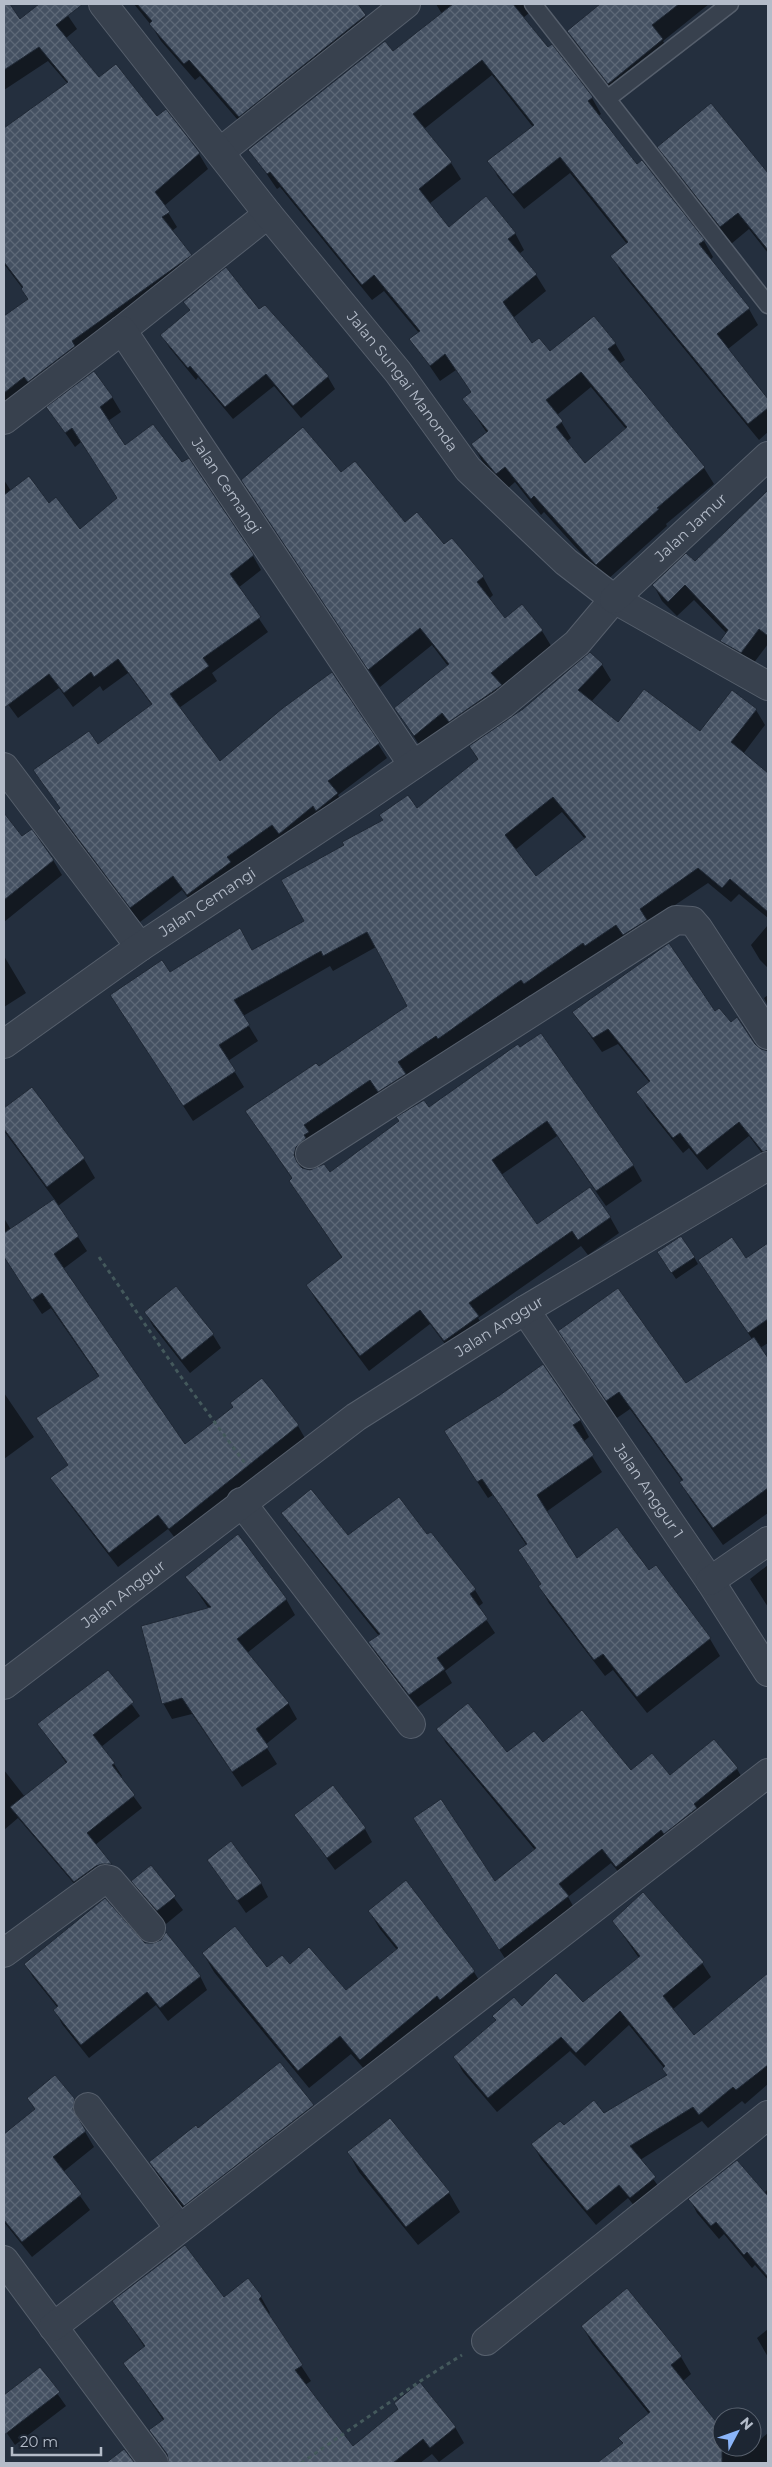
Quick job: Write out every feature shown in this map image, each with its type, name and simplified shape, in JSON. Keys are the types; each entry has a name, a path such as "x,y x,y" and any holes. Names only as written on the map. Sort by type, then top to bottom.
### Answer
{"street":[{"name":"Jalan Sungai Manonda","path":"103,4 268,214 398,372 468,469 566,562 614,599 768,686"},
{"path":"220,152 406,4"},
{"path":"4,420 122,330 268,214"},
{"name":"Jalan Cemangi","path":"122,330 413,765"},
{"name":"Jalan Jamur","path":"614,599 768,456"},
{"name":"Jalan Cemangi","path":"4,1044 140,947 524,689 577,643 614,599"},
{"path":"4,767 140,947"},
{"path":"310,1154 676,920 692,921 698,928 768,1035"},
{"name":"Jalan Anggur","path":"7,1675 356,1417 525,1310 768,1166"},
{"name":"Jalan Anggur 1","path":"525,1310 710,1581 768,1672"},
{"path":"251,1494 411,1724"},
{"path":"710,1581 768,1541"},
{"path":"53,2327 768,1773"},
{"path":"4,1953 105,1879 110,1880 152,1928"},
{"path":"88,2107 179,2228"},
{"path":"486,2341 768,2115"},
{"path":"4,2260 154,2463"}],"lane":[{"path":"532,4 768,305"},
{"path":"608,99 730,4"}],"path":[{"path":"99,1257 179,1374 251,1494"},
{"path":"301,2463 422,2380 486,2341"}],"building":[{"path":"4,4 10,4 20,19 39,4 83,4 56,25 99,77 116,64 157,116 166,109 200,153 155,192 170,212 162,217 192,255 72,341 75,346 28,382 24,377 4,393 4,316 28,299 21,289 23,287 4,262 4,128 68,82 39,47 4,70"},
{"path":"137,4 358,4 366,15 239,117 189,60 184,64 149,24 152,21"},
{"path":"453,4 513,4 548,47 552,44 593,97 588,101 637,164 642,160 705,240 699,244 750,308 717,334 768,399 768,408 748,424 610,256 628,242 560,157 513,194 487,161 534,125 482,60 413,114 452,162 419,189 449,227 486,196 516,233 508,239 537,274 503,302 532,343 539,338 550,351 594,316 616,343 608,349 705,467 657,508 659,509 596,565 534,496 531,499 505,467 496,474 471,444 488,431 462,399 471,392 445,354 430,366 409,339 420,331 374,275 362,285 270,172 267,174 248,150 385,41 393,51","holes":["581,372 627,427 585,463 556,427 563,421 546,400"]},
{"path":"600,4 679,4 652,25 663,39 608,84 567,31"},
{"path":"711,103 768,173 768,250 738,213 720,227 657,147"},
{"path":"226,267 259,309 265,305 329,376 293,406 266,374 225,407 160,335 190,310 183,302"},
{"path":"94,371 113,397 100,407 125,445 153,424 182,462 189,458 254,555 230,574 261,617 203,658 209,666 170,694 220,761 283,708 332,672 380,743 328,781 338,793 316,811 313,806 279,834 272,825 227,857 231,862 187,895 173,876 130,908 57,811 60,808 33,770 89,731 98,744 152,704 118,659 94,677 91,672 64,693 49,674 4,708 4,495 29,476 49,503 56,497 80,529 117,498 72,428 65,433 46,407"},
{"path":"303,427 341,472 355,461 405,522 417,512 444,544 452,538 484,576 477,582 505,618 522,604 543,630 491,673 502,685 449,722 442,713 414,736 394,708 449,664 420,628 368,670 241,480"},
{"path":"768,490 768,636 759,629 741,653 720,641 728,630 685,585 668,602 652,585 686,553 695,561"},
{"path":"590,652 603,664 578,690 618,722 644,689 700,731 732,690 757,709 731,742 768,773 768,912 730,879 722,888 698,868 640,909 647,920 623,935 616,925 585,946 583,943 524,984 521,980 438,1039 436,1036 398,1062 406,1074 378,1092 370,1080 304,1125 309,1132 304,1135 306,1138 296,1147 294,1155 297,1162 302,1168 310,1170 324,1164 330,1172 399,1121 396,1117 424,1100 429,1107 518,1044 520,1047 541,1033 634,1165 596,1191 547,1121 492,1160 537,1224 590,1187 611,1217 578,1240 572,1231 469,1303 479,1316 444,1341 420,1310 360,1356 306,1285 342,1257 289,1181 292,1178 245,1111 316,1063 319,1066 407,1006 367,932 323,956 321,951 234,1000 250,1025 219,1045 236,1071 183,1106 110,995 162,960 170,972 240,928 252,950 304,921 281,880 344,845 342,842 383,820 379,815 408,795 417,808 478,759 469,746 523,709","holes":["553,797 586,837 536,876 505,835"]},
{"path":"4,813 22,836 32,829 54,860 4,900"},
{"path":"669,943 715,1011 719,1008 731,1022 737,1017 755,1044 761,1049 768,1051 768,1150 763,1152 739,1122 697,1155 680,1133 673,1138 636,1092 650,1081 608,1029 593,1038 572,1012"},
{"path":"32,1087 85,1158 47,1187 4,1129 4,1108"},
{"path":"54,1199 79,1236 54,1254 185,1444 233,1407 230,1403 262,1378 299,1425 169,1529 158,1515 109,1553 50,1478 68,1465 36,1418 99,1376 42,1293 32,1300 4,1257 4,1233"},
{"path":"681,1236 695,1257 671,1273 657,1252"},
{"path":"732,1237 746,1258 768,1243 768,1319 748,1333 698,1260"},
{"path":"176,1286 214,1334 182,1360 144,1312"},
{"path":"618,1288 686,1383 754,1337 768,1358 768,1488 713,1528 679,1482 683,1480 619,1392 606,1401 558,1331"},
{"path":"543,1364 581,1420 573,1425 594,1455 537,1495 577,1558 617,1527 649,1570 656,1565 711,1638 637,1697 603,1654 594,1660 538,1586 541,1584 518,1550 527,1544 482,1479 477,1482 444,1431 500,1395"},
{"path":"311,1489 348,1535 399,1497 427,1534 431,1532 476,1589 470,1594 488,1619 437,1658 445,1669 409,1695 368,1642 380,1634 281,1513"},
{"path":"238,1534 287,1599 237,1639 289,1703 256,1729 269,1747 232,1772 182,1698 162,1704 141,1626 211,1607 185,1577"},
{"path":"108,1670 134,1702 93,1735 115,1763 112,1765 135,1795 87,1833 112,1864 96,1866 74,1882 10,1807 67,1762 37,1724"},
{"path":"468,1703 507,1752 534,1731 543,1742 582,1710 631,1770 652,1753 670,1775 714,1739 738,1768 694,1804 697,1808 664,1834 661,1830 616,1867 602,1849 559,1884 569,1896 499,1950 413,1818 441,1799 495,1881 536,1848 436,1729"},
{"path":"333,1785 366,1828 327,1858 294,1815"},
{"path":"231,1841 262,1883 237,1901 207,1860"},
{"path":"151,1865 176,1896 157,1911 131,1881"},
{"path":"406,1880 475,1971 440,2000 437,1996 360,2060 340,2036 298,2071 202,1953 235,1926 267,1967 282,1955 290,1964 309,1947 346,1990 398,1948 368,1911"},
{"path":"643,1892 704,1962 663,1996 694,2035 768,1973 768,2065 736,2090 733,2087 699,2115 693,2107 630,2146 656,2177 630,2198 619,2185 587,2211 531,2144 560,2121 564,2125 594,2100 604,2113 667,2075 662,2069 665,2066 620,2011 576,2053 561,2037 488,2098 453,2057 496,2020 492,2016 514,1997 522,2006 556,1973 583,2002 640,1956 612,1921"},
{"path":"105,1898 145,1943 161,1940 166,1932 201,1976 160,2008 147,1992 81,2045 53,2010 58,2006 24,1964"},
{"path":"280,2062 314,2105 184,2206 149,2162 196,2125 198,2128"},
{"path":"55,2075 75,2099 73,2109 86,2131 53,2157 82,2194 22,2242 4,2220 4,2134 35,2109 27,2098"},
{"path":"390,2118 450,2192 406,2227 347,2152"},
{"path":"737,2160 768,2196 768,2277 747,2252 744,2255 716,2222 711,2226 688,2199"},
{"path":"185,2245 224,2297 248,2278 262,2296 259,2299 303,2365 295,2370 353,2446 398,2409 394,2403 420,2382 456,2427 430,2448 423,2439 393,2463 169,2463 167,2454 149,2430 164,2419 123,2363 145,2346 112,2301"},
{"path":"627,2288 682,2356 671,2365 712,2416 712,2457 722,2457 722,2463 597,2463 623,2443 618,2438 650,2412 581,2326"},
{"path":"40,2367 60,2392 4,2435 4,2395"},
{"path":"124,2449 135,2463 106,2463"}]}
